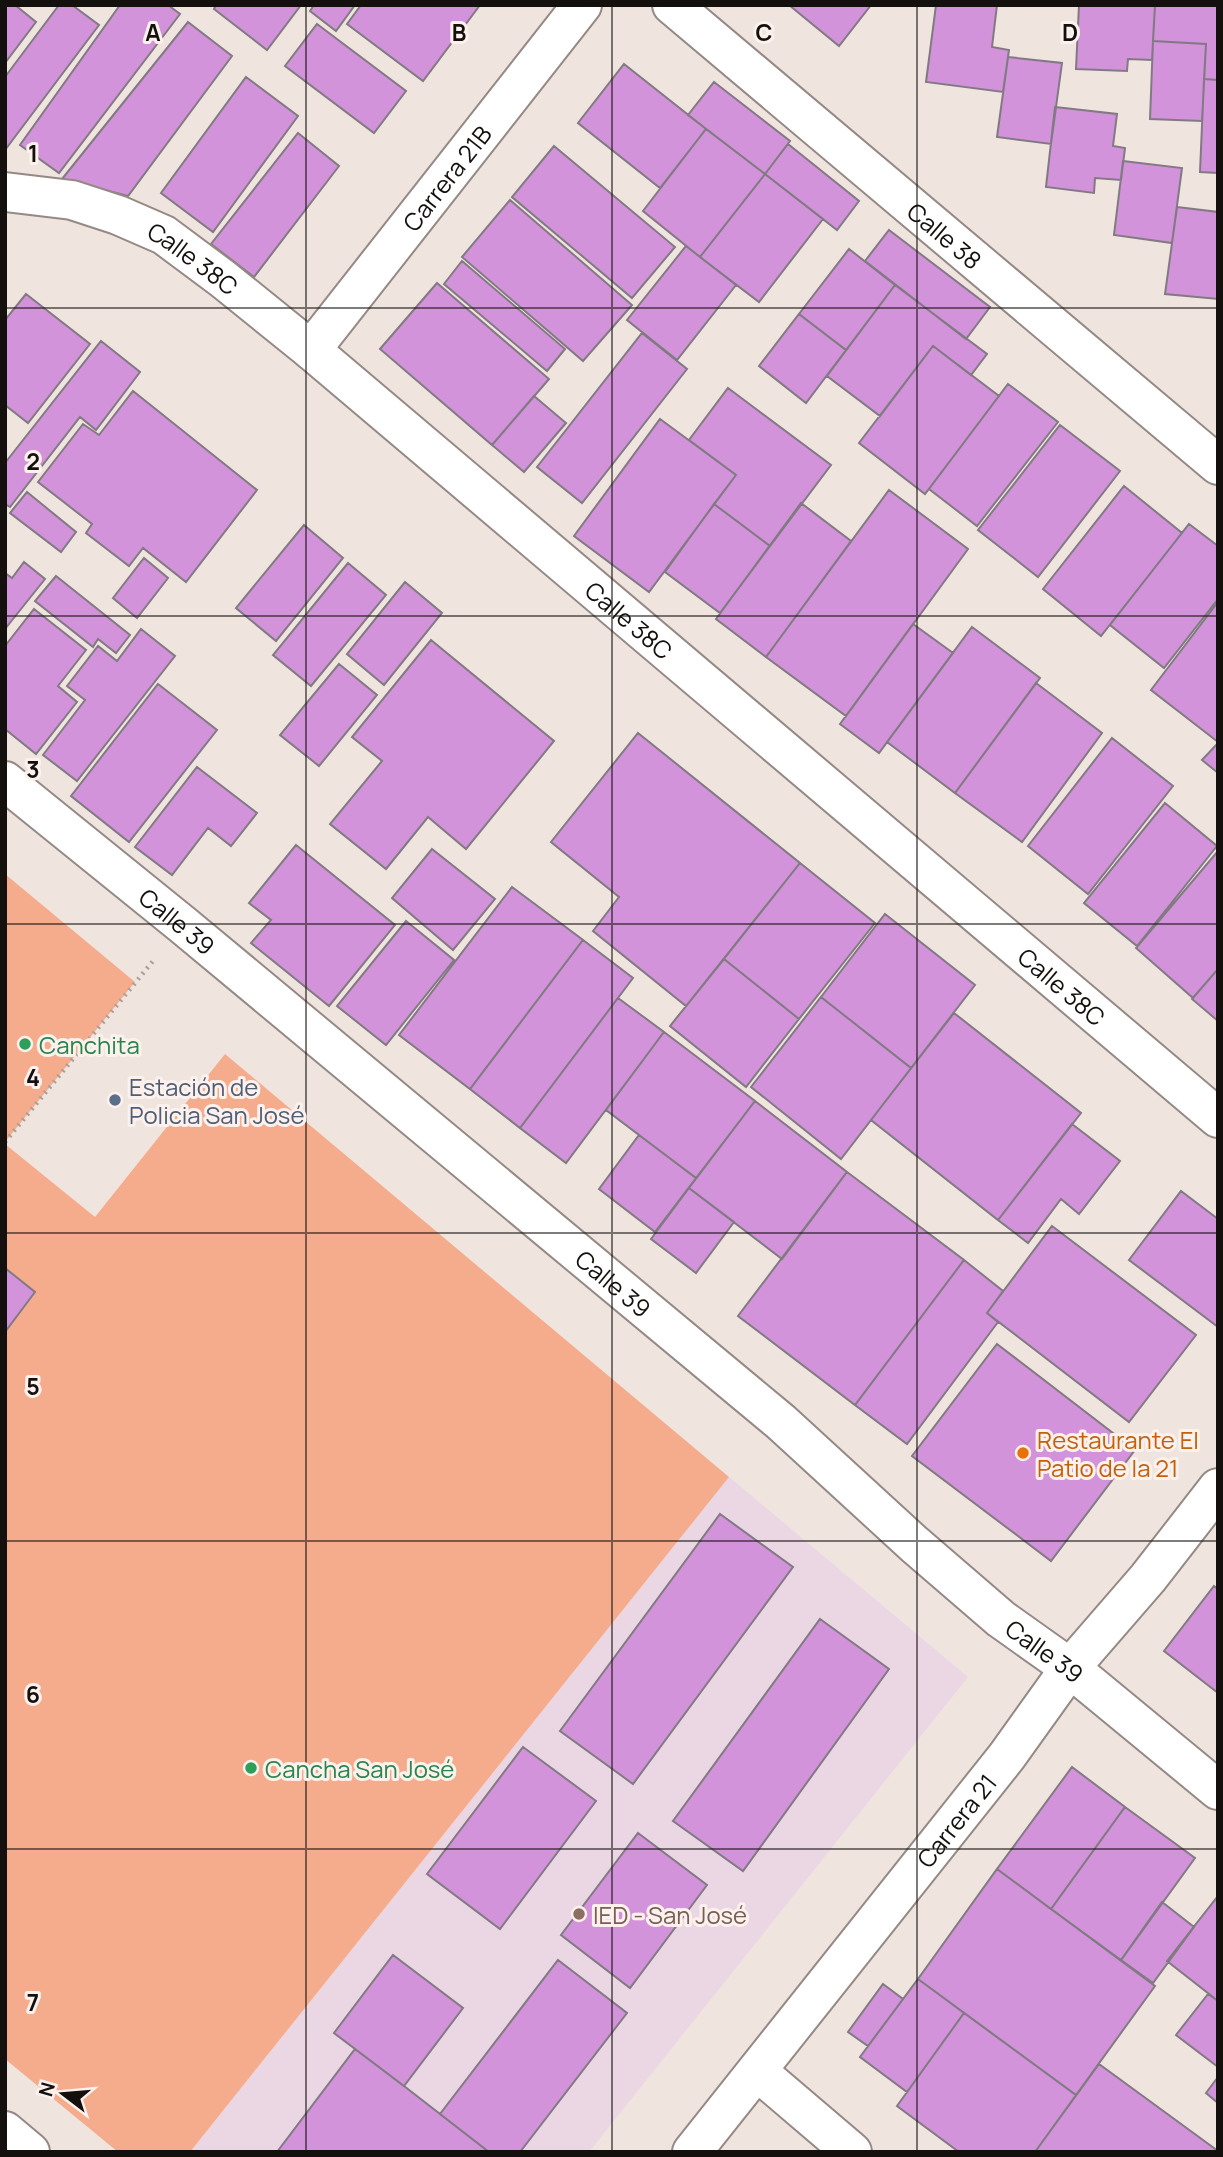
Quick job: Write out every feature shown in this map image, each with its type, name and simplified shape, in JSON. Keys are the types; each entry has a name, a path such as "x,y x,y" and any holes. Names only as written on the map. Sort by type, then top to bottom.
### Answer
{"street":[{"name":"Carrera 21B","path":"311,349 582,5"},
{"name":"Calle 38","path":"672,5 1218,465"},
{"name":"Calle 38C","path":"5,192 72,200 118,215 164,235 223,279 311,349 1218,1118"},
{"name":"Calle 39","path":"5,781 183,925 781,1422 914,1544 1001,1619 1070,1668 1218,1790"},
{"name":"Carrera 21","path":"692,2152 1007,1756 1070,1668 1148,1578 1218,1488"},
{"path":"757,2071 852,2152"},
{"path":"5,2131 30,2152"}],"path":[{"path":"5,1142 183,925"}],"shaded area":[{"path":"5,874 135,982 5,1142"},
{"name":"Cancha San José","path":"225,1054 729,1477 190,2152 118,2152 5,2059 5,1332 35,1293 5,1268 5,1144 95,1217"},
{"name":"IED - San José","path":"729,1477 968,1677 589,2152 190,2152"}],"building":[{"path":"5,5 15,5 36,22 5,63"},
{"path":"59,5 72,5 99,25 5,150 5,77"},
{"path":"120,5 168,5 180,14 59,173 20,145"},
{"path":"216,5 301,5 267,50 214,9"},
{"path":"314,5 355,5 336,31 310,11"},
{"path":"361,5 480,5 423,81 347,24"},
{"path":"789,5 871,5 839,46"},
{"path":"936,5 997,5 992,47 1009,50 1003,92 926,82"},
{"path":"1079,5 1155,5 1152,60 1128,59 1127,71 1076,69"},
{"path":"1155,5 1218,5 1218,80 1204,79 1206,44 1153,41"},
{"path":"188,22 232,56 128,196 62,179"},
{"path":"317,24 406,91 374,133 285,66"},
{"path":"1153,41 1206,44 1202,121 1150,119"},
{"path":"1008,57 1062,63 1051,144 997,137"},
{"path":"624,64 706,129 660,188 578,123"},
{"path":"246,77 298,116 213,232 161,193"},
{"path":"1204,79 1218,80 1218,173 1200,172"},
{"path":"714,82 790,141 765,174 688,115"},
{"path":"1055,107 1117,114 1113,146 1125,148 1121,180 1095,178 1094,193 1046,187"},
{"path":"706,129 765,174 700,257 643,211"},
{"path":"298,133 339,166 254,277 211,244"},
{"path":"788,144 859,201 837,230 765,174"},
{"path":"554,146 675,247 632,298 512,197"},
{"path":"1123,161 1182,168 1172,243 1114,235"},
{"path":"765,174 823,219 759,302 700,257"},
{"path":"510,200 632,305 583,361 462,257"},
{"path":"1177,207 1218,212 1218,299 1165,294"},
{"path":"889,230 990,307 966,339 865,261"},
{"path":"686,246 736,285 677,360 627,320"},
{"path":"849,249 895,285 846,350 799,314"},
{"path":"462,261 565,349 547,371 444,284"},
{"path":"437,283 549,379 492,445 380,349"},
{"path":"895,285 987,354 971,375 933,346 880,416 827,376"},
{"path":"26,294 90,344 28,423 5,405 5,320"},
{"path":"799,314 846,350 806,403 759,366"},
{"path":"642,333 687,369 582,503 537,467"},
{"path":"101,341 140,372 96,430 80,417 10,507 5,504 5,463"},
{"path":"933,346 999,396 925,494 859,443"},
{"path":"1008,384 1058,422 977,526 929,489"},
{"path":"728,388 831,465 770,546 714,504 736,475 689,440"},
{"path":"133,391 257,490 186,582 143,548 129,566 86,533 92,524 38,482 83,424 99,435"},
{"path":"534,396 566,423 524,472 492,445"},
{"path":"660,419 736,475 649,592 574,536"},
{"path":"1060,425 1120,471 1038,577 978,530"},
{"path":"1124,486 1182,533 1101,636 1043,589"},
{"path":"889,490 968,549 846,716 766,657"},
{"path":"27,492 76,532 61,552 10,513"},
{"path":"801,503 851,541 766,657 716,619"},
{"path":"714,504 770,546 720,613 665,572"},
{"path":"1189,524 1218,546 1218,599 1164,668 1110,625"},
{"path":"304,525 343,558 276,641 236,608"},
{"path":"144,558 168,578 137,618 113,598"},
{"path":"24,562 45,579 5,629 5,573 12,578"},
{"path":"348,563 386,595 311,686 273,655"},
{"path":"56,576 130,635 116,653 98,639 93,647 35,601"},
{"path":"405,582 442,613 384,685 347,654"},
{"path":"1218,602 1218,742 1151,690"},
{"path":"34,609 86,650 58,686 77,702 36,754 5,729 5,646"},
{"path":"913,624 953,653 879,753 840,724"},
{"path":"972,627 1040,678 955,793 887,742"},
{"path":"141,629 175,656 77,781 43,755 85,700 67,686 98,646 117,661"},
{"path":"431,640 554,741 466,849 428,817 386,869 330,824 382,761 352,737"},
{"path":"339,664 377,695 319,766 280,735"},
{"path":"1036,683 1102,733 1022,842 955,793"},
{"path":"158,684 217,730 129,842 71,796"},
{"path":"638,733 800,863 686,1006 593,931 619,897 551,842"},
{"path":"1112,738 1173,786 1088,894 1028,846"},
{"path":"1218,743 1218,773 1202,760"},
{"path":"197,767 257,813 231,846 208,828 172,875 135,847"},
{"path":"1165,803 1217,846 1137,946 1084,903"},
{"path":"296,845 395,925 329,1006 251,943 271,920 249,903"},
{"path":"432,849 495,899 453,950 392,898"},
{"path":"1218,851 1218,969 1193,998 1136,948"},
{"path":"800,863 875,923 799,1019 724,959"},
{"path":"512,887 583,940 470,1089 399,1035"},
{"path":"885,914 975,985 911,1068 821,997"},
{"path":"406,921 454,960 386,1045 337,1006"},
{"path":"583,940 633,978 520,1128 470,1089"},
{"path":"724,959 799,1019 746,1087 670,1026"},
{"path":"1218,969 1218,1021 1192,999"},
{"path":"821,997 911,1068 841,1159 751,1087"},
{"path":"618,998 664,1032 566,1163 520,1128"},
{"path":"954,1013 1081,1113 998,1220 871,1120"},
{"path":"664,1032 755,1101 696,1178 606,1110"},
{"path":"755,1101 847,1172 782,1259 689,1188"},
{"path":"1072,1124 1120,1161 1079,1214 1061,1199 1028,1243 998,1220"},
{"path":"639,1135 696,1178 655,1232 599,1189"},
{"path":"847,1172 964,1260 855,1405 738,1316"},
{"path":"689,1188 734,1222 696,1273 651,1239"},
{"path":"1181,1191 1218,1219 1218,1327 1129,1260"},
{"path":"1052,1226 1196,1335 1129,1422 987,1313"},
{"path":"964,1260 1003,1291 987,1313 998,1322 907,1444 855,1405"},
{"path":"5,1268 35,1292 5,1332"},
{"name":"Restaurante El Patio de la 21","path":"997,1344 1135,1450 1051,1561 912,1456"},
{"path":"720,1514 793,1567 633,1784 560,1731"},
{"path":"1214,1586 1218,1589 1218,1693 1164,1651"},
{"path":"820,1619 889,1669 743,1871 673,1821"},
{"path":"523,1747 596,1801 500,1929 427,1874"},
{"path":"1072,1767 1125,1807 1051,1909 997,1869"},
{"path":"1125,1807 1195,1858 1121,1960 1051,1909"},
{"path":"638,1833 707,1885 630,1988 561,1935"},
{"path":"997,1869 1155,1986 1076,2095 918,1979"},
{"path":"1218,1896 1218,2001 1167,1961"},
{"path":"1162,1902 1194,1927 1153,1983 1121,1960"},
{"path":"393,1955 463,2008 404,2086 334,2033"},
{"path":"558,1960 627,2013 520,2152 489,2152 440,2114"},
{"path":"918,1979 964,2013 907,2092 860,2057"},
{"path":"883,1984 903,1999 868,2046 848,2032"},
{"path":"1208,1994 1218,2001 1218,2067 1176,2035"},
{"path":"964,2013 1076,2095 1035,2152 959,2152 897,2106"},
{"path":"355,2049 404,2086 489,2152 277,2152"},
{"path":"1099,2064 1218,2151 1218,2152 1035,2152"},
{"path":"1218,2077 1218,2103 1206,2093"}],"place":[{"name":"Canchita","path":"25,1044"},
{"name":"Estación de Policia San José","path":"115,1100"},
{"name":"Restaurante El Patio de la 21","path":"1023,1453"},
{"name":"Cancha San José","path":"251,1768"},
{"name":"IED - San José","path":"579,1914"}]}
